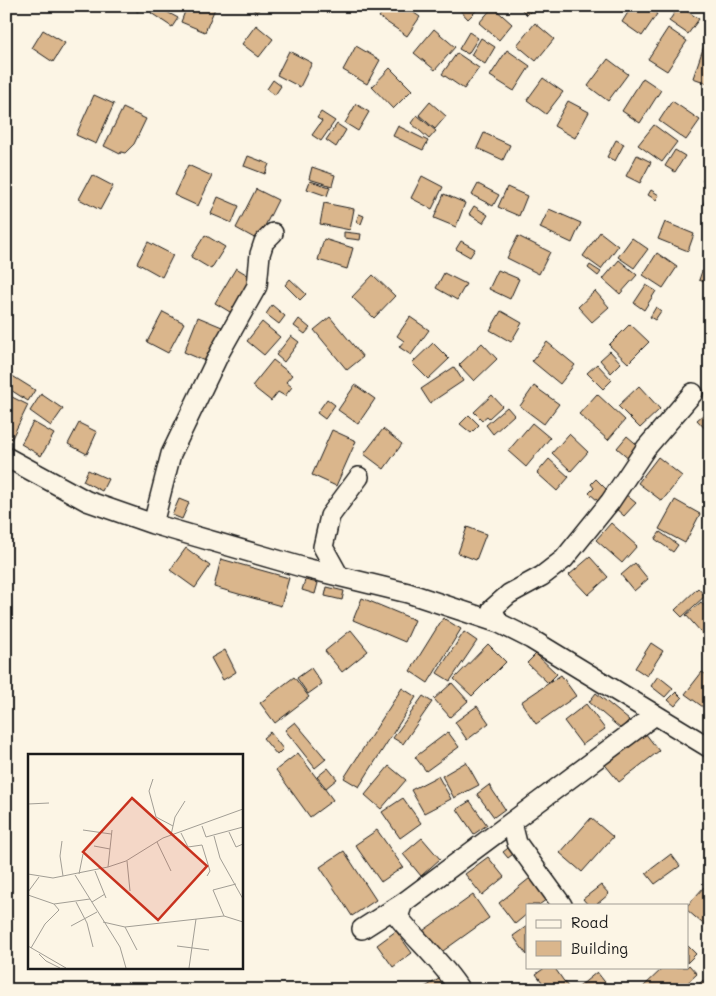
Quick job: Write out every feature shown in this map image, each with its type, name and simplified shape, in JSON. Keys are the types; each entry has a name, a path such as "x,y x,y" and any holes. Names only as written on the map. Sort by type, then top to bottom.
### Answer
{"street":[{"path":"153,524 171,454 221,350 257,286 260,254 264,242 273,232"},
{"path":"499,623 492,609 509,594 542,576 564,559 610,502 646,448 692,393"},
{"path":"10,463 87,501 153,524 339,576 408,593 499,623 710,748"},
{"path":"339,576 323,547 330,516 359,476"},
{"path":"362,929 403,903 655,715"},
{"path":"512,823 516,843 561,904"},
{"path":"403,903 398,917 420,944 449,973 460,990"}],"building":[{"path":"134,6 146,6 137,12"},
{"path":"156,6 178,18 172,27 151,13"},
{"path":"187,6 216,6 205,32 181,22"},
{"path":"247,6 261,6 257,12"},
{"path":"386,6 404,6 420,17 407,36 379,17"},
{"path":"456,6 481,6 468,19"},
{"path":"518,6 536,6 527,15"},
{"path":"632,6 645,6 657,14 642,36 622,22"},
{"path":"679,6 699,19 688,34 669,21"},
{"path":"493,7 512,24 499,40 479,23"},
{"path":"535,23 554,39 536,61 517,45"},
{"path":"256,25 273,39 259,57 242,44"},
{"path":"668,28 687,41 667,71 648,59"},
{"path":"434,29 455,47 435,70 414,53"},
{"path":"43,30 65,43 53,62 32,48"},
{"path":"469,32 478,38 468,54 459,49"},
{"path":"481,38 495,47 485,64 471,55"},
{"path":"706,40 710,41 710,84 693,78"},
{"path":"356,46 380,60 367,84 343,70"},
{"path":"507,50 530,66 514,91 490,76"},
{"path":"289,51 312,63 300,87 277,75"},
{"path":"457,53 479,68 464,89 442,74"},
{"path":"608,59 628,74 608,101 588,86"},
{"path":"390,68 412,90 393,109 372,87"},
{"path":"543,78 563,92 546,114 527,100"},
{"path":"643,78 661,90 640,123 622,111"},
{"path":"273,80 281,86 275,95 267,89"},
{"path":"94,95 114,104 96,144 76,135"},
{"path":"568,101 589,112 575,138 554,126"},
{"path":"672,101 700,120 686,140 659,121"},
{"path":"430,102 446,116 435,129 419,115"},
{"path":"356,104 369,112 358,131 345,123"},
{"path":"123,108 146,119 134,144 125,153 121,152 120,154 104,146"},
{"path":"321,112 335,121 321,141 312,135 322,121 317,118"},
{"path":"417,115 436,131 429,139 411,123"},
{"path":"337,124 346,130 336,147 326,140"},
{"path":"654,125 677,142 662,162 638,145"},
{"path":"398,126 428,141 423,150 393,136"},
{"path":"484,133 510,145 503,160 477,148"},
{"path":"616,140 624,144 615,161 607,157"},
{"path":"675,150 685,156 675,172 665,166"},
{"path":"637,155 651,162 640,183 626,176"},
{"path":"248,156 269,164 265,174 244,166"},
{"path":"188,165 212,176 198,206 174,195"},
{"path":"312,167 335,175 332,186 309,179"},
{"path":"92,175 113,186 100,210 79,199"},
{"path":"422,176 443,187 432,209 411,198"},
{"path":"705,176 710,179 709,186 702,181"},
{"path":"310,181 330,187 327,196 307,189"},
{"path":"478,184 499,195 493,206 472,195"},
{"path":"507,187 527,196 519,216 498,207"},
{"path":"256,189 278,200 258,240 236,228"},
{"path":"651,190 659,195 656,200 648,195"},
{"path":"710,191 710,208 703,204"},
{"path":"444,194 465,203 456,227 434,218"},
{"path":"218,197 239,206 232,223 211,214"},
{"path":"324,203 354,209 350,230 320,224"},
{"path":"474,206 488,215 483,223 469,214"},
{"path":"549,209 581,223 572,243 540,228"},
{"path":"359,214 364,216 361,224 356,222"},
{"path":"665,222 694,234 688,251 658,239"},
{"path":"344,232 361,234 360,240 344,238"},
{"path":"600,232 618,246 601,269 583,256"},
{"path":"205,235 225,247 211,269 191,257"},
{"path":"518,236 550,252 539,274 507,258"},
{"path":"632,238 648,249 634,268 618,257"},
{"path":"324,239 353,248 347,269 318,260"},
{"path":"461,241 475,249 470,257 456,249"},
{"path":"148,242 173,255 162,277 137,263"},
{"path":"657,253 677,267 663,288 643,275"},
{"path":"619,260 637,275 620,294 603,279"},
{"path":"590,265 601,272 598,276 588,268"},
{"path":"236,268 256,280 235,315 215,303"},
{"path":"498,270 519,279 510,299 489,289"},
{"path":"702,271 710,274 710,284 699,280"},
{"path":"444,273 466,284 457,300 436,288"},
{"path":"373,275 395,296 374,318 352,297"},
{"path":"290,279 306,294 300,300 285,285"},
{"path":"646,285 656,291 644,310 634,303"},
{"path":"595,291 609,307 592,322 578,307"},
{"path":"272,305 285,316 279,324 266,314"},
{"path":"656,307 661,311 655,320 650,317"},
{"path":"501,311 522,323 511,342 490,330"},
{"path":"163,312 184,323 168,353 147,342"},
{"path":"198,317 222,327 207,362 184,352"},
{"path":"330,317 363,357 347,370 314,330"},
{"path":"410,317 429,330 411,355 399,347 404,341 397,336"},
{"path":"299,319 310,328 305,334 294,326"},
{"path":"262,322 280,337 264,355 247,341"},
{"path":"630,324 649,342 628,363 609,345"},
{"path":"291,336 299,342 284,362 276,355"},
{"path":"547,342 575,365 560,384 532,361"},
{"path":"433,343 449,359 428,379 412,363"},
{"path":"482,343 497,359 474,381 459,365"},
{"path":"610,351 621,363 611,373 600,360"},
{"path":"273,360 292,375 286,382 292,387 285,396 278,392 271,401 252,386"},
{"path":"597,364 612,380 603,389 587,373"},
{"path":"454,367 463,381 430,403 421,389"},
{"path":"6,372 35,390 28,401 6,387"},
{"path":"355,385 375,399 358,424 338,410"},
{"path":"534,386 559,404 544,424 520,406"},
{"path":"639,386 660,409 640,428 618,406"},
{"path":"41,394 63,409 51,426 30,411"},
{"path":"597,394 625,420 608,440 579,414"},
{"path":"8,395 28,405 10,442 6,440"},
{"path":"492,395 502,406 489,418 487,416 482,420 474,412"},
{"path":"327,399 335,405 325,419 317,413"},
{"path":"507,407 514,415 493,434 486,425"},
{"path":"710,409 710,434 697,420"},
{"path":"469,415 479,425 471,433 460,424"},
{"path":"33,422 54,434 41,456 21,444"},
{"path":"79,423 97,432 87,454 68,444"},
{"path":"532,423 550,438 526,467 508,451"},
{"path":"383,429 402,444 384,469 364,454"},
{"path":"332,430 356,441 336,486 312,475"},
{"path":"569,434 588,452 571,471 552,453"},
{"path":"627,436 641,448 631,460 617,448"},
{"path":"658,457 682,476 662,501 638,483"},
{"path":"549,459 569,477 557,491 537,473"},
{"path":"88,470 108,479 102,491 83,481"},
{"path":"596,479 608,491 598,501 589,493 594,488 591,484"},
{"path":"625,494 636,503 624,516 614,507"},
{"path":"179,499 189,503 182,519 172,515"},
{"path":"675,500 700,514 685,543 659,529"},
{"path":"611,523 637,546 622,563 596,540"},
{"path":"467,527 486,534 476,560 458,553"},
{"path":"660,532 678,545 673,552 655,539"},
{"path":"186,548 210,566 195,588 170,570"},
{"path":"590,557 608,577 588,595 569,575"},
{"path":"221,559 289,578 281,606 214,587"},
{"path":"635,563 648,579 634,591 621,575"},
{"path":"305,580 318,583 315,594 302,590"},
{"path":"327,587 344,591 342,600 325,596"},
{"path":"698,588 705,596 682,617 675,610"},
{"path":"362,598 415,620 405,642 353,620"},
{"path":"701,602 710,612 710,638 708,640 686,615"},
{"path":"443,618 461,629 428,683 410,671"},
{"path":"351,630 368,651 342,672 325,651"},
{"path":"464,632 477,641 450,681 437,673"},
{"path":"651,643 663,651 647,676 635,668"},
{"path":"488,644 506,662 472,696 454,679"},
{"path":"225,650 236,672 223,680 211,658"},
{"path":"536,654 557,674 548,683 527,663"},
{"path":"311,668 322,684 308,694 297,678"},
{"path":"702,672 710,677 710,698 703,707 685,694"},
{"path":"561,675 576,696 536,724 521,702"},
{"path":"658,676 673,688 665,697 651,686"},
{"path":"294,677 309,697 275,723 260,703"},
{"path":"452,683 468,701 450,717 434,699"},
{"path":"402,688 416,697 359,787 344,778"},
{"path":"676,692 682,698 675,706 668,700"},
{"path":"596,693 629,720 621,729 589,702"},
{"path":"423,696 432,702 403,744 393,738"},
{"path":"586,704 605,729 582,745 564,721"},
{"path":"477,706 489,723 467,740 455,722"},
{"path":"295,722 326,759 315,768 285,730"},
{"path":"642,729 659,751 619,782 602,761"},
{"path":"270,732 283,749 277,755 263,738"},
{"path":"448,732 459,747 426,771 415,757"},
{"path":"298,753 333,800 310,817 276,770"},
{"path":"466,762 479,785 454,798 442,776"},
{"path":"389,766 406,780 381,809 365,795"},
{"path":"328,768 337,779 326,788 317,777"},
{"path":"438,776 451,799 424,813 411,790"},
{"path":"489,785 505,809 494,817 477,794"},
{"path":"403,798 421,823 400,838 382,812"},
{"path":"470,801 487,825 474,834 457,809"},
{"path":"591,818 613,837 582,872 560,853"},
{"path":"377,830 403,867 381,882 355,845"},
{"path":"422,838 440,859 421,876 403,854"},
{"path":"512,845 517,851 508,858 503,852"},
{"path":"344,851 376,900 352,916 320,867"},
{"path":"671,854 680,866 655,884 646,873"},
{"path":"488,857 504,877 482,895 465,874"},
{"path":"530,878 547,899 540,904 526,904 526,915 515,924 499,903"},
{"path":"601,885 609,894 597,904 587,904 583,899"},
{"path":"704,887 710,892 710,930 688,911 688,905"},
{"path":"473,895 489,918 436,956 420,933"},
{"path":"526,927 526,954 513,936"},
{"path":"396,931 412,953 393,967 377,945"},
{"path":"688,946 696,954 688,962"},
{"path":"688,966 697,974 680,990 645,990 643,987 663,968 688,968"},
{"path":"545,968 555,968 570,990 548,990 536,974"},
{"path":"597,972 611,990 575,990"},
{"path":"439,979 444,987 438,990 420,990"},
{"path":"703,980 710,990 693,990"}]}
